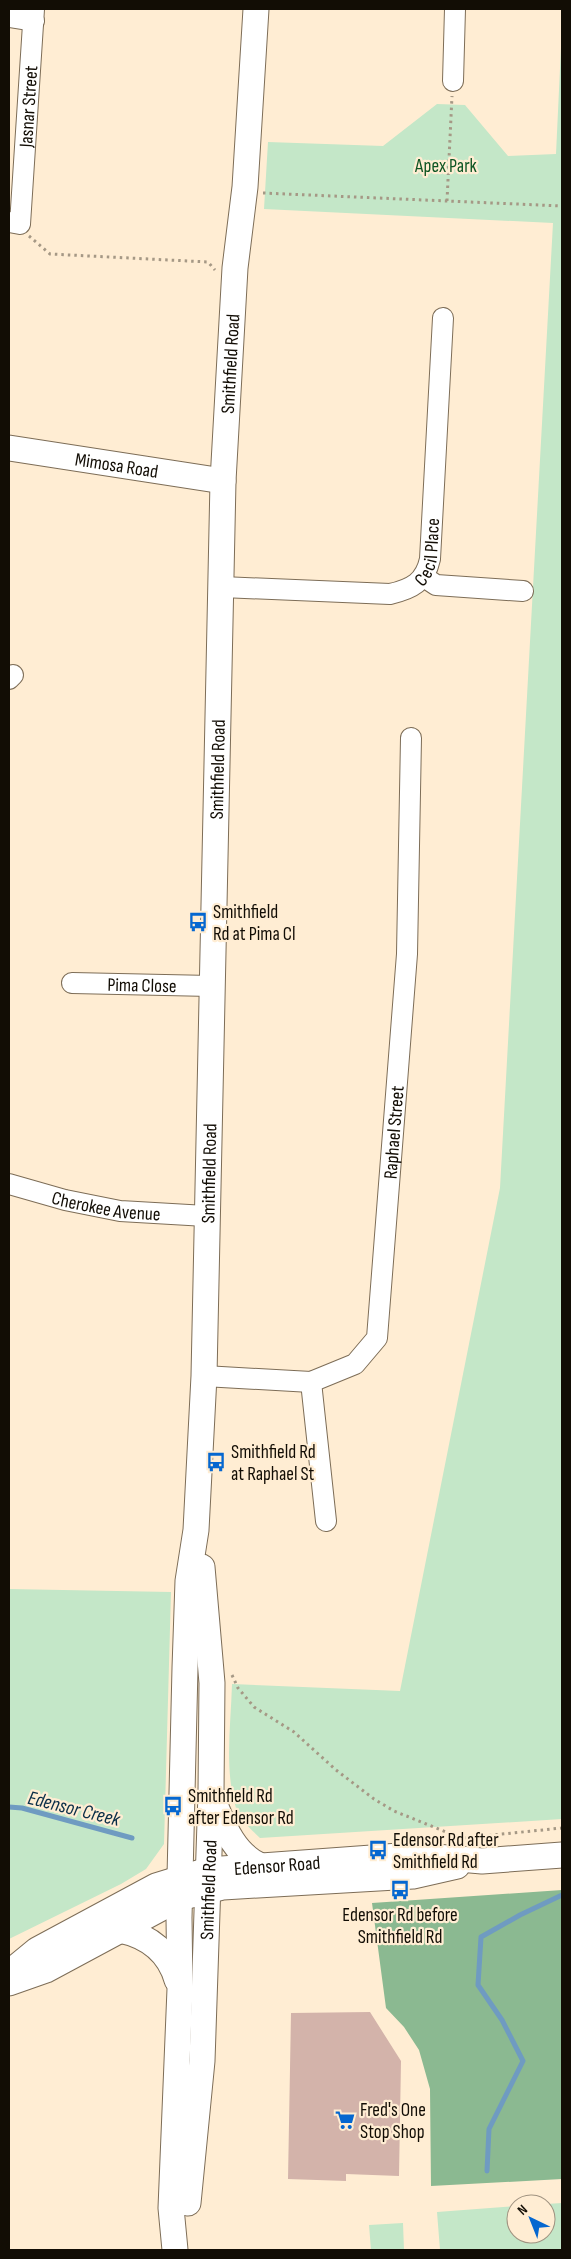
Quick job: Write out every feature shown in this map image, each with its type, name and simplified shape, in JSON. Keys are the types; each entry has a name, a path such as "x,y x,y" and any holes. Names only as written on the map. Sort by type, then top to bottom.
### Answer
{"main road":[{"name":"Smithfield Road","path":"175,2250 171,2208 180,1989 188,1581 196,1530 204,1376 223,482 235,268 245,188 256,9"},
{"name":"Mimosa Road","path":"9,448 223,482"},
{"name":"Smithfield Road","path":"180,2250 187,2216 190,2164 199,2105 211,1793 212,1683 204,1583 196,1530"},
{"path":"211,1793 231,1840 246,1857 259,1865"},
{"name":"Edensor Road","path":"9,1983 46,1970 120,1930 181,1888 259,1865 413,1855 482,1861"},
{"name":"Edensor Road","path":"208,1880 223,1888 413,1876 482,1861 562,1855"},
{"name":"Edensor Road","path":"9,1973 37,1950 156,1886 181,1888"},
{"path":"120,1930 135,1933 152,1942 162,1951 174,1969 180,1989"}],"street":[{"path":"453,82 455,9"},
{"path":"9,17 34,15"},
{"name":"Jasnar Street","path":"15,222 34,15"},
{"name":"Cecil Place","path":"222,587 390,594 407,590 424,577 430,559 443,318"},
{"path":"424,577 436,585 523,591"},
{"name":"Raphael Street","path":"204,1376 311,1382 355,1364 377,1338 407,954 411,738"},
{"name":"Pima Close","path":"72,983 211,986"},
{"name":"Cherokee Avenue","path":"9,1184 65,1200 110,1209 206,1216"},
{"path":"311,1382 326,1521"}],"path":[{"path":"447,201 453,82"},
{"path":"261,202 261,192 562,206"},
{"path":"15,222 32,240 50,254 208,262 217,272"},
{"path":"229,1667 238,1688 254,1707 294,1732 336,1770 366,1793 394,1811 461,1838"}],"green space":[{"name":"Apex Park","path":"562,26 562,1819 260,1838 240,1816 232,1793 229,1746 232,1684 400,1691 500,1188 553,223 264,209 268,142 383,146 437,104 465,105 508,156 556,154"},
{"path":"9,1589 171,1592 164,1844 146,1869 121,1884 9,1939"},
{"path":"562,1890 562,2179 431,2186 430,2089 419,2050 404,2027 386,2008 372,1903"},
{"path":"556,2203 562,2203 562,2250 440,2250 437,2212 506,2207 506,2244 556,2244"},
{"path":"403,2223 404,2250 371,2250 369,2225"}],"building":[{"name":"Fred's One Stop Shop","path":"370,2012 401,2061 399,2176 346,2174 346,2181 288,2179 291,2013"}],"waterway":[{"name":"Edensor Creek","path":"9,1807 22,1808 132,1838"},
{"path":"487,2171 489,2129 523,2061 502,2020 478,1985 481,1937 520,1915 562,1895"}],"place":[{"name":"Smithfield Rd at Pima Cl","path":"198,922"},
{"name":"Smithfield Rd at Raphael St","path":"216,1462"},
{"name":"Smithfield Rd after Edensor Rd","path":"173,1806"},
{"name":"Edensor Rd after Smithfield Rd","path":"378,1850"},
{"name":"Edensor Rd before Smithfield Rd","path":"400,1890"},
{"name":"Fred's One Stop Shop","path":"345,2120"}]}
